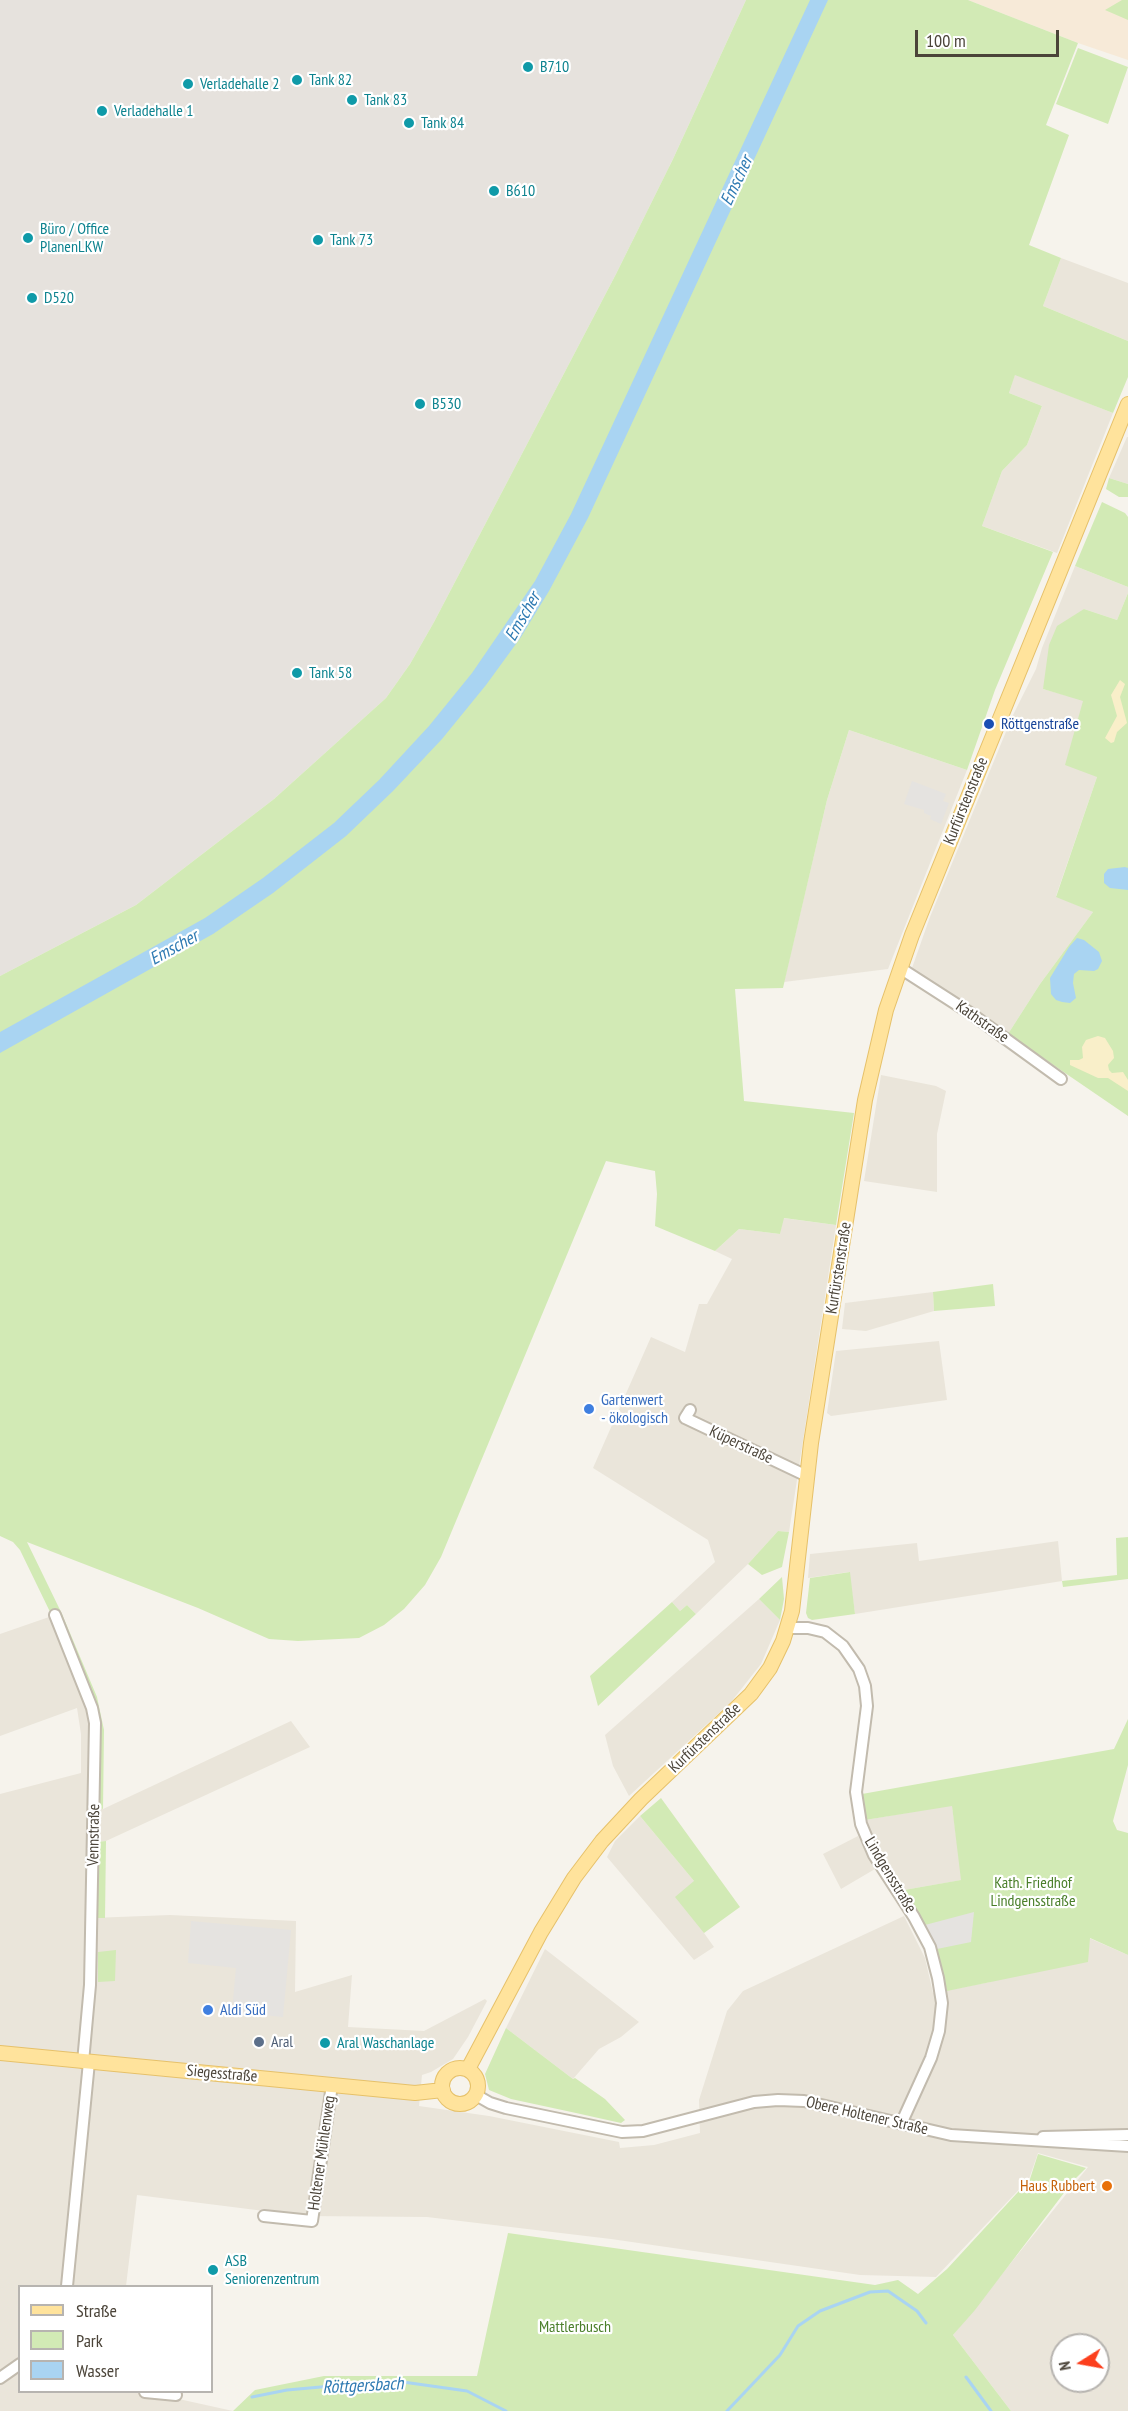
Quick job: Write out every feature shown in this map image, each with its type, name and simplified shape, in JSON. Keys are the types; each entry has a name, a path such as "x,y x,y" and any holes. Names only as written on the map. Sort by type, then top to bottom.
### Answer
{"main road":[{"name":"Kurfürstenstraße","path":"468,2069 541,1932 574,1878 602,1841 641,1799 751,1694 770,1668 788,1628 794,1596 807,1476 870,1075 886,1010 900,968 1124,425 1128,404"},
{"name":"Siegesstraße","path":"0,2053 415,2093 443,2090"},
{"path":"456,2068 468,2069 478,2081 476,2095 469,2101 457,2103 449,2099 443,2090 443,2080 448,2072 456,2068"}],"street":[{"name":"Kathstraße","path":"900,968 977,1018 1061,1079"},
{"name":"Küperstraße","path":"690,1410 685,1419 807,1476"},
{"name":"Vennstraße","path":"55,1615 92,1708 95,1723 91,1963 86,2062 67,2285"},
{"name":"Lindgensstraße","path":"788,1628 808,1628 825,1632 843,1646 859,1669 865,1686 867,1706 856,1792 861,1824 874,1855 930,1947 938,1978 942,2003 939,2031 931,2058 901,2124"},
{"name":"Holtener Mühlenweg","path":"264,2217 312,2221 332,2085"},
{"name":"Obere Holtener Straße","path":"476,2095 506,2108 622,2132 668,2126 754,2102 778,2100 804,2101 951,2135 1128,2146"},
{"name":"Obere Holtener Straße","path":"1007,2139 1068,2135 1128,2135"},
{"path":"0,2378 18,2365"},
{"path":"166,2393 176,2394"}],"shaded area":[{"path":"0,0 746,0 673,159 616,274 434,622 410,664 386,698 274,799 136,905 0,976"},
{"path":"968,0 1128,0 1128,60 1078,43"},
{"path":"1061,258 1128,283 1128,341 1043,306"},
{"path":"1015,374 1113,413 1057,553 982,526 1002,471 1027,445 1042,406 1009,393"},
{"path":"1128,437 1128,484 1109,478"},
{"path":"1075,566 1128,587 1128,593 1117,620 1084,609 1043,689 1083,700 1097,777 1056,896 1093,912 1040,984 1008,1034 912,968 930,917 1012,717 1036,669 1042,648"},
{"path":"849,730 967,770 888,969 784,982 827,800"},
{"path":"912,781 946,794 943,801 949,803 941,824 930,819 931,816 924,813 924,810 904,804"},
{"path":"881,1075 936,1086 946,1091 937,1134 937,1192 864,1181"},
{"path":"783,1218 836,1225 789,1532 778,1531 748,1564 696,1614 687,1605 680,1611 672,1602 715,1562 708,1540 593,1468 651,1337 685,1352 699,1304 707,1304 732,1259 715,1251 739,1229 780,1234"},
{"path":"933,1292 934,1311 866,1331 842,1329 845,1303"},
{"path":"939,1341 947,1400 831,1416 827,1413 836,1351"},
{"path":"1058,1541 1062,1581 855,1614 849,1572 808,1578 810,1554 917,1543 919,1561"},
{"path":"759,1599 780,1620 761,1664 731,1702 629,1796 613,1766 605,1735"},
{"path":"52,1616 91,1709 93,1804 103,1809 291,1721 310,1747 106,1841 93,1842 92,1918 170,1915 296,1921 295,1992 352,1975 348,2027 424,2031 485,1999 487,2001 468,2037 453,2059 422,2075 419,2106 489,2116 619,2142 620,2148 654,2145 700,2133 699,2100 727,2011 743,1991 904,1916 925,1958 933,1993 990,1982 1089,1938 1128,1955 1128,2411 1011,2411 953,2335 1088,2167 1038,2153 1029,2179 936,2277 860,2275 611,2239 427,2217 304,2216 137,2195 126,2285 18,2285 18,2393 152,2393 233,2411 0,2411 0,1794 81,1773 81,1734 77,1708 0,1736 0,1634"},
{"path":"952,1805 962,1880 904,1890 877,1849 865,1820"},
{"path":"640,1816 694,1881 704,1933 714,1947 694,1960 607,1857 615,1841"},
{"path":"858,1836 875,1869 841,1889 823,1854"},
{"path":"974,1912 971,1942 937,1949 925,1925"},
{"path":"191,1921 291,1930 283,2017 232,2012 236,1968 188,1963"},
{"path":"545,1949 639,2022 621,2037 599,2049 573,2079 506,2028"}],"green space":[{"path":"746,0 968,0 1078,43 1046,125 1069,135 1029,245 1061,258 1043,306 1128,341 1128,377 1113,413 1015,375 1009,393 1042,406 1027,445 1002,471 982,526 1053,552 995,690 967,770 849,730 827,800 783,988 735,989 744,1101 854,1113 836,1225 784,1218 780,1234 739,1229 715,1251 655,1226 657,1194 655,1171 606,1161 441,1557 425,1585 404,1609 384,1625 359,1638 298,1641 269,1639 198,1608 27,1542 62,1614 97,1697 104,1730 103,1809 96,1806 98,1738 52,1616 20,1550 13,1542 0,1536 0,976 136,905 274,799 386,698 410,664 434,622 616,274 673,159"},
{"path":"1122,0 1128,0 1128,20 1105,10"},
{"path":"1078,48 1128,67 1108,124 1056,104"},
{"path":"1109,478 1128,484 1128,497 1119,497 1106,489"},
{"path":"1102,502 1125,513 1128,517 1128,587 1075,566"},
{"path":"1128,593 1128,1116 1008,1034 1040,984 1093,912 1056,897 1097,777 1065,765 1083,701 1043,689 1049,645 1057,626 1084,609 1117,620"},
{"path":"993,1284 995,1306 934,1311 933,1292"},
{"path":"778,1531 789,1532 782,1567 762,1575 748,1564"},
{"path":"1128,1537 1128,1579 1063,1587 1062,1581 1117,1575 1116,1538"},
{"path":"850,1572 855,1614 812,1620 808,1618 806,1613 810,1578"},
{"path":"782,1577 784,1599 780,1620 759,1599"},
{"path":"672,1602 680,1611 687,1605 696,1614 598,1706 590,1676"},
{"name":"Kath. Friedhof Lindgensstraße","path":"1128,1719 1128,1765 1113,1821 1117,1830 1128,1833 1128,1955 1090,1938 1088,1962 947,1991 937,1949 904,1890 961,1880 952,1806 865,1820 861,1805 862,1794 1114,1749"},
{"path":"661,1798 740,1907 704,1933 675,1897 694,1881 640,1816"},
{"path":"106,1841 105,1918 94,1918 96,1842"},
{"path":"116,1950 115,1981 98,1982 98,1952"},
{"path":"506,2028 573,2079 575,2078 605,2099 625,2120 621,2123 511,2099 489,2090 485,2074"},
{"name":"Mattlerbusch","path":"1038,2154 1086,2168 1073,2181 975,2310 953,2335 1011,2411 233,2411 255,2390 324,2376 477,2376 508,2233 875,2285 898,2280 918,2294 947,2269 1030,2179"}],"sand":[{"path":"1120,680 1125,684 1120,697 1127,723 1117,732 1114,742 1111,743 1105,738 1117,716 1111,695"},
{"path":"1098,1036 1105,1038 1113,1051 1114,1058 1108,1065 1109,1070 1112,1073 1123,1072 1128,1080 1128,1091 1108,1078 1098,1078 1070,1065 1070,1060 1083,1058 1082,1047 1086,1040"}],"water":[{"name":"Emscher","path":"810,0 828,0 588,518 549,591 521,637 486,685 442,739 393,791 346,836 273,893 213,934 0,1053 0,1032 205,918 263,878 334,823 379,780 429,726 472,673 535,581 571,514"},
{"path":"1128,868 1128,890 1110,888 1104,883 1104,874 1108,869"},
{"path":"1077,938 1084,940 1099,952 1102,961 1098,969 1094,971 1079,970 1074,974 1076,998 1070,1003 1062,1002 1056,1000 1051,994 1050,978"}],"waterway":[{"name":"Röttgersbach","path":"727,2411 780,2355 798,2326 820,2311 870,2292 888,2291 917,2311 926,2323"},
{"name":"Röttgersbach","path":"966,2377 991,2411"},
{"name":"Röttgersbach","path":"252,2397 287,2390 403,2382 467,2391 506,2411"}],"place":[{"name":"B710","path":"528,67"},
{"name":"Tank 82","path":"297,80"},
{"name":"Verladehalle 2","path":"188,84"},
{"name":"Tank 83","path":"352,100"},
{"name":"Verladehalle 1","path":"102,111"},
{"name":"Tank 84","path":"409,123"},
{"name":"B610","path":"494,191"},
{"name":"Büro / Office PlanenLKW","path":"28,238"},
{"name":"Tank 73","path":"318,240"},
{"name":"D520","path":"32,298"},
{"name":"B530","path":"420,404"},
{"name":"Tank 58","path":"297,673"},
{"name":"Röttgenstraße","path":"989,724"},
{"name":"Gartenwert - ökologisch","path":"589,1409"},
{"name":"Aldi Süd","path":"208,2010"},
{"name":"Aral","path":"259,2042"},
{"name":"Aral Waschanlage","path":"325,2043"},
{"name":"Haus Rubbert","path":"1107,2186"},
{"name":"ASB Seniorenzentrum","path":"213,2270"}]}
